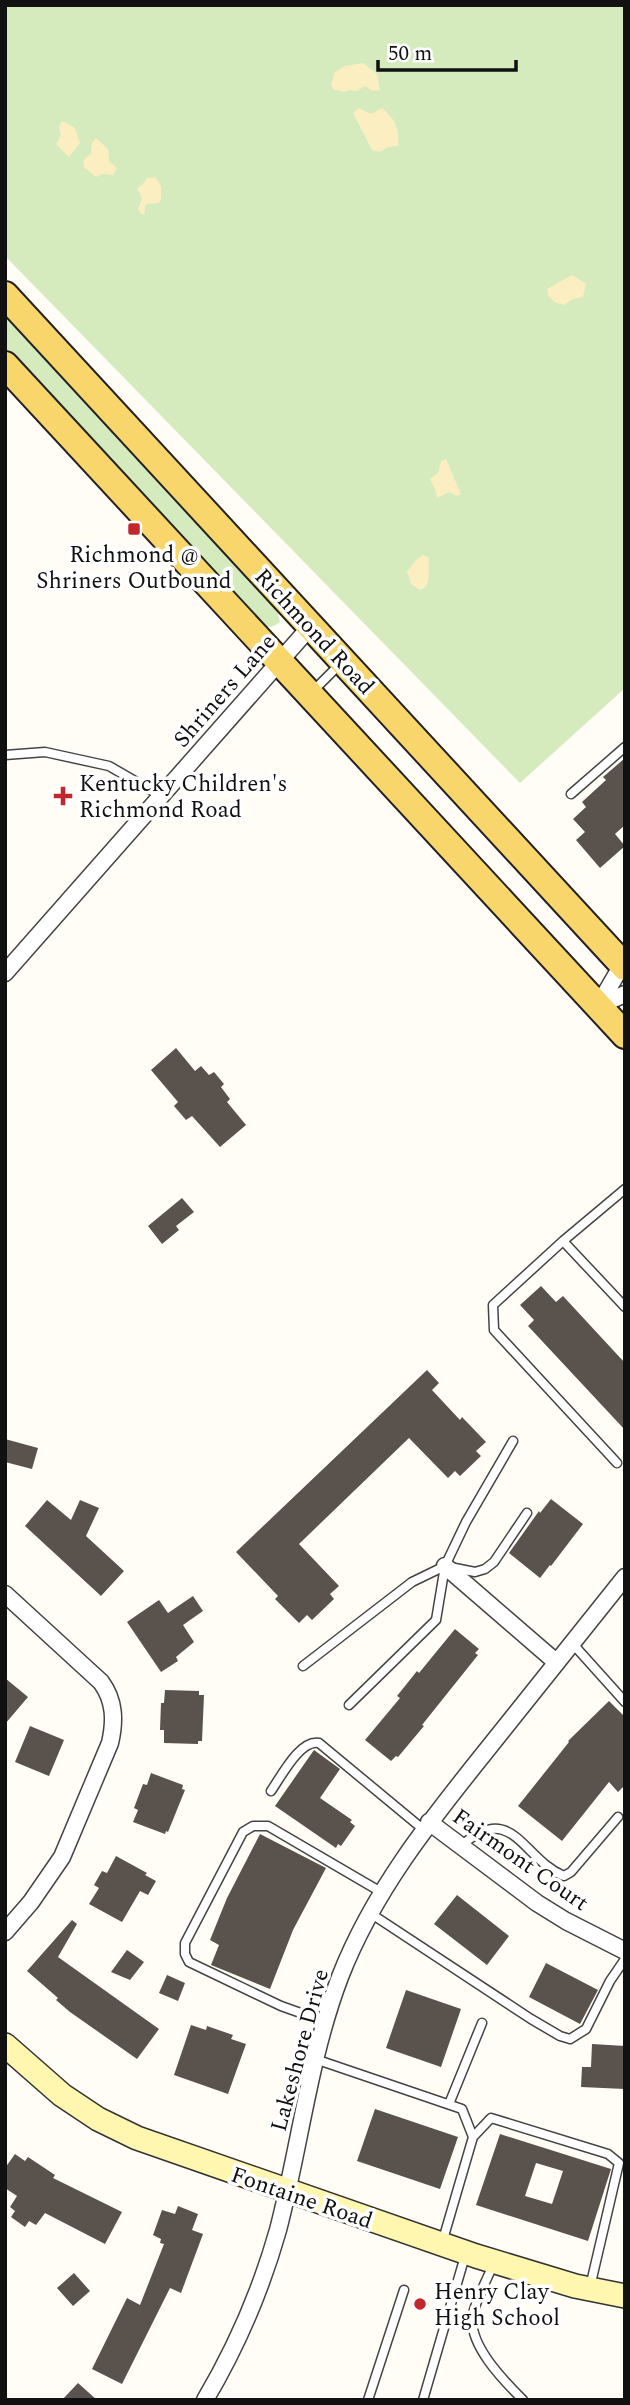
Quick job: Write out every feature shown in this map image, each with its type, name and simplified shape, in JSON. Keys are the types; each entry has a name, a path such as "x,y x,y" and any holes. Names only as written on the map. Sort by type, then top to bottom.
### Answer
{"main road":[{"name":"Richmond Road","path":"5,296 624,963"},
{"name":"Richmond Road","path":"5,365 625,1035"}],"street":[{"name":"Shriners Lane","path":"5,973 310,627"},
{"path":"598,1006 624,963"},
{"path":"598,1006 625,994"},
{"path":"445,1566 556,1662"},
{"name":"Lakeshore Drive","path":"205,2400 221,2373 255,2301 278,2230 315,2059 340,1978 370,1913 381,1892 426,1826 625,1577"},
{"path":"5,1594 101,1682 110,1698 114,1719 110,1743 62,1857 31,1902 5,1932"},
{"name":"Fairmont Court","path":"426,1826 461,1846 537,1903 625,1951"},
{"name":"Fontaine Road","path":"5,2045 62,2095 98,2119 137,2138 202,2163 287,2189 466,2253 589,2290 625,2296"}],"lane":[{"path":"310,694 342,662"},
{"path":"571,794 625,747"},
{"path":"5,755 45,752 109,766 161,796"},
{"path":"617,1464 494,1330 493,1305 625,1189"},
{"path":"563,1241 625,1307"},
{"path":"349,1704 436,1620 445,1566 466,1522 513,1441"},
{"path":"303,1666 412,1582 445,1566 475,1572 485,1569 494,1562 527,1513"},
{"path":"572,1643 625,1702"},
{"path":"271,1791 303,1746 319,1743 426,1826"},
{"path":"461,1846 473,1835 487,1828 506,1830 554,1871 564,1876 571,1872 618,1817"},
{"path":"326,2022 281,2006 189,1962 185,1954 185,1943 243,1832 253,1826 268,1826 381,1892"},
{"path":"370,1913 531,2018 570,2039 586,2029 610,1981 625,1959"},
{"path":"449,2104 482,2023"},
{"path":"315,2059 462,2109 473,2137"},
{"path":"442,2245 473,2137 491,2118 608,2154 619,2163 589,2290"},
{"path":"424,2400 466,2253"},
{"path":"494,2262 473,2314 472,2325 486,2357 523,2400"},
{"path":"368,2400 404,2290"}],"green space":[{"path":"5,5 625,5 625,688 520,783 5,256"},
{"path":"5,316 277,609 280,622 271,627 261,625 5,349"}],"sand":[{"path":"363,63 377,74 380,90 373,91 365,86 357,91 333,89 331,84 335,72 345,66"},
{"path":"359,108 371,114 382,108 387,112 397,129 398,146 388,147 380,152 372,150 353,113"},
{"path":"62,121 75,128 80,143 69,157 56,144 61,135 59,127"},
{"path":"96,138 108,149 109,161 117,168 113,175 102,174 96,177 84,167 83,161 91,153 92,143"},
{"path":"155,177 161,186 161,200 158,203 146,204 144,214 141,214 138,209 142,199 137,188 147,178"},
{"path":"572,275 586,284 583,297 564,305 554,302 547,289"},
{"path":"446,459 461,494 457,496 449,492 437,498 430,479 438,473 441,461"},
{"path":"423,555 429,558 429,577 427,585 420,590 411,584 407,572"}],"building":[{"path":"625,758 625,825 615,834 625,846 600,868 576,840 585,832 573,819 586,807 582,802 606,780 603,777"},
{"path":"176,1048 195,1071 201,1066 209,1075 214,1072 224,1084 221,1087 230,1099 227,1102 246,1125 220,1147 192,1116 186,1120 174,1106 178,1102 151,1070"},
{"path":"182,1198 194,1212 176,1226 179,1230 162,1244 148,1226"},
{"path":"541,1286 556,1302 563,1296 625,1363 625,1430 528,1326 534,1320 520,1305"},
{"path":"427,1370 439,1383 432,1390 460,1420 462,1417 486,1442 476,1451 481,1456 460,1476 455,1471 448,1478 409,1438 299,1544 339,1586 330,1594 334,1599 312,1620 307,1615 299,1623 275,1599 278,1596 236,1552"},
{"path":"5,1439 38,1448 32,1469 5,1462"},
{"path":"551,1499 583,1524 540,1578 509,1553 539,1511 540,1513"},
{"path":"47,1500 71,1520 80,1500 99,1508 86,1536 124,1571 101,1596 25,1526"},
{"path":"193,1596 203,1611 183,1625 194,1642 176,1657 178,1661 161,1672 127,1622 159,1600 168,1613"},
{"path":"455,1629 479,1649 475,1653 478,1655 422,1725 424,1726 398,1757 391,1761 365,1740 400,1698 397,1696 417,1671 419,1673"},
{"path":"5,1678 28,1697 5,1724"},
{"path":"165,1690 199,1691 199,1695 204,1695 202,1741 198,1741 198,1744 164,1743 164,1730 160,1730 161,1703 164,1703"},
{"path":"609,1701 625,1717 625,1785 618,1792 609,1782 562,1841 518,1806 568,1741"},
{"path":"30,1726 64,1740 49,1776 15,1762"},
{"path":"314,1750 340,1769 320,1798 352,1820 350,1822 355,1826 341,1846 338,1844 336,1848 275,1806"},
{"path":"151,1773 183,1785 182,1789 185,1790 165,1834 133,1822 138,1810 134,1808 143,1784 147,1785"},
{"path":"260,1834 326,1868 293,1930 270,1989 211,1965 219,1945 210,1940 227,1898"},
{"path":"116,1856 156,1881 148,1895 140,1891 122,1922 89,1904 99,1888 94,1885 102,1871 107,1873"},
{"path":"457,1895 509,1936 487,1965 434,1924"},
{"path":"72,1920 77,1924 58,1957 159,2029 137,2059 70,2012 27,1971"},
{"path":"127,1950 144,1962 130,1980 111,1972"},
{"path":"546,1963 598,1990 580,2024 529,1997"},
{"path":"167,1975 185,1983 178,2001 159,1993"},
{"path":"406,1990 461,2009 441,2067 386,2048"},
{"path":"191,2025 206,2030 207,2026 233,2035 231,2039 246,2044 228,2094 174,2075"},
{"path":"592,2044 625,2046 625,2089 581,2087 582,2067 591,2067"},
{"path":"375,2109 458,2137 440,2189 357,2161"},
{"path":"500,2134 611,2169 588,2241 476,2205","holes":["536,2163 563,2171 552,2204 525,2196"]},
{"path":"15,2154 25,2161 28,2157 55,2175 53,2178 122,2212 105,2244 45,2213 36,2225 29,2221 25,2227 11,2217 15,2211 10,2207 17,2196 5,2188 5,2168"},
{"path":"178,2206 198,2214 192,2230 203,2234 181,2293 170,2288 122,2384 92,2369 127,2298 140,2305 164,2244 153,2235 162,2210 175,2214"},
{"path":"74,2273 90,2291 73,2306 57,2288"},
{"path":"78,2383 97,2400 62,2400"}],"place":[{"name":"Richmond @ Shriners Outbound","path":"134,529"},
{"name":"Kentucky Children's Richmond Road","path":"63,796"},
{"name":"Henry Clay High School","path":"420,2304"}]}
